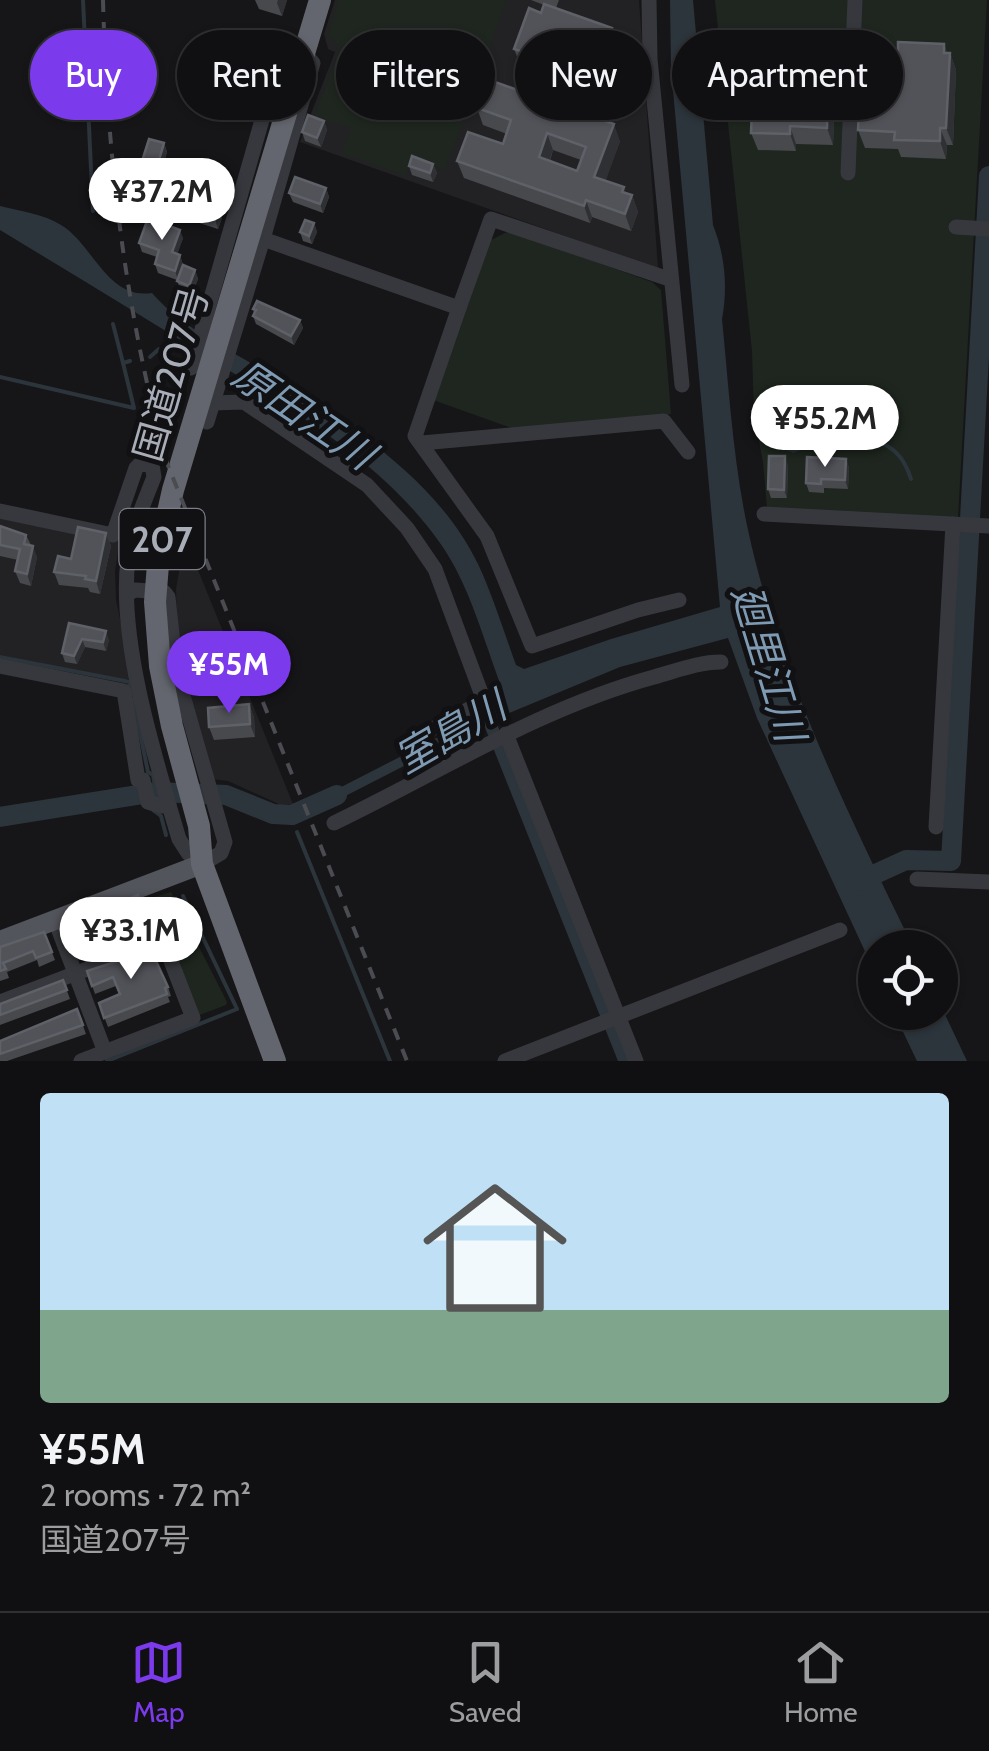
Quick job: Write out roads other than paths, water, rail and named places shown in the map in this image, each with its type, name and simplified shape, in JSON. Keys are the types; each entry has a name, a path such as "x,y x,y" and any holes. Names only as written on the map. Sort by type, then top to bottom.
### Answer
{"highway":[{"name":"国道207号","path":"310,30 320,0"},
{"name":"国道207号","path":"275,1061 202,864 199,826 160,666 155,602 173,490 283,120"}],"main road":[{"path":"0,941 202,864"}],"street":[{"path":"649,0 650,59 682,385"},
{"path":"848,173 856,0"},
{"path":"191,368 262,120"},
{"path":"206,422 296,120"},
{"path":"669,280 490,218 415,436 487,536 532,646 679,600"},
{"path":"956,227 984,229"},
{"path":"262,239 459,308"},
{"path":"212,403 244,402 367,485 407,528 435,569 482,698 478,704 414,739"},
{"path":"422,443 664,420 688,452"},
{"path":"0,512 113,535 136,468 141,463 152,465 154,477 128,555 129,593 125,604 136,672 179,839 202,864 221,853 225,842 176,671 168,597 164,592 129,593"},
{"path":"764,514 971,525 936,827"},
{"path":"429,764 630,684 708,662 721,662"},
{"path":"0,666 124,691 138,780 143,780 148,802 169,804"},
{"path":"438,726 453,752"},
{"path":"334,823 495,735"},
{"path":"495,735 636,1061"},
{"path":"917,879 989,882"},
{"path":"54,920 105,1052"},
{"path":"505,1061 840,930"},
{"path":"0,1002 164,943 192,1018 82,1061"}],"water":[{"path":"670,0 693,0 696,30 672,30 672,79"},
{"path":"676,120 704,120 713,225 724,271 722,319 735,451 762,585 818,743 905,930 858,930 858,936 757,718 728,638 620,667 495,719 631,1061 618,1061 484,725 318,810 314,801 503,701 503,691 468,595 440,543 394,489 312,423 0,230 0,206 39,215 61,225 123,288 152,293 193,328 360,434 415,480 460,533 478,564 516,665 524,669 720,607"},
{"path":"789,433 830,439 880,439 878,443 821,446 794,453 783,449 782,442"},
{"path":"902,1030 952,1030 967,1061 917,1061"}],"waterway":[{"path":"83,0 93,211"},
{"path":"860,881 906,860 951,861 989,176"},
{"path":"113,324 123,363"},
{"path":"150,357 159,349"},
{"path":"0,377 134,408 123,363 130,361"},
{"path":"875,441 898,455 911,479"},
{"name":"室島川","path":"0,657 130,685"},
{"name":"室島川","path":"133,699 156,792"},
{"name":"室島川","path":"0,817 156,792 226,795 273,814 292,815 337,795"},
{"path":"153,810 161,816 166,835"},
{"path":"297,832 390,1061"},
{"path":"107,1061 237,1009 183,896"}],"railway":[{"path":"103,0 114,175 129,291 167,463 407,1061"}],"water label":[{"name":"原田江川","path":"304,414"},
{"name":"廻里江川","path":"769,663"}]}
